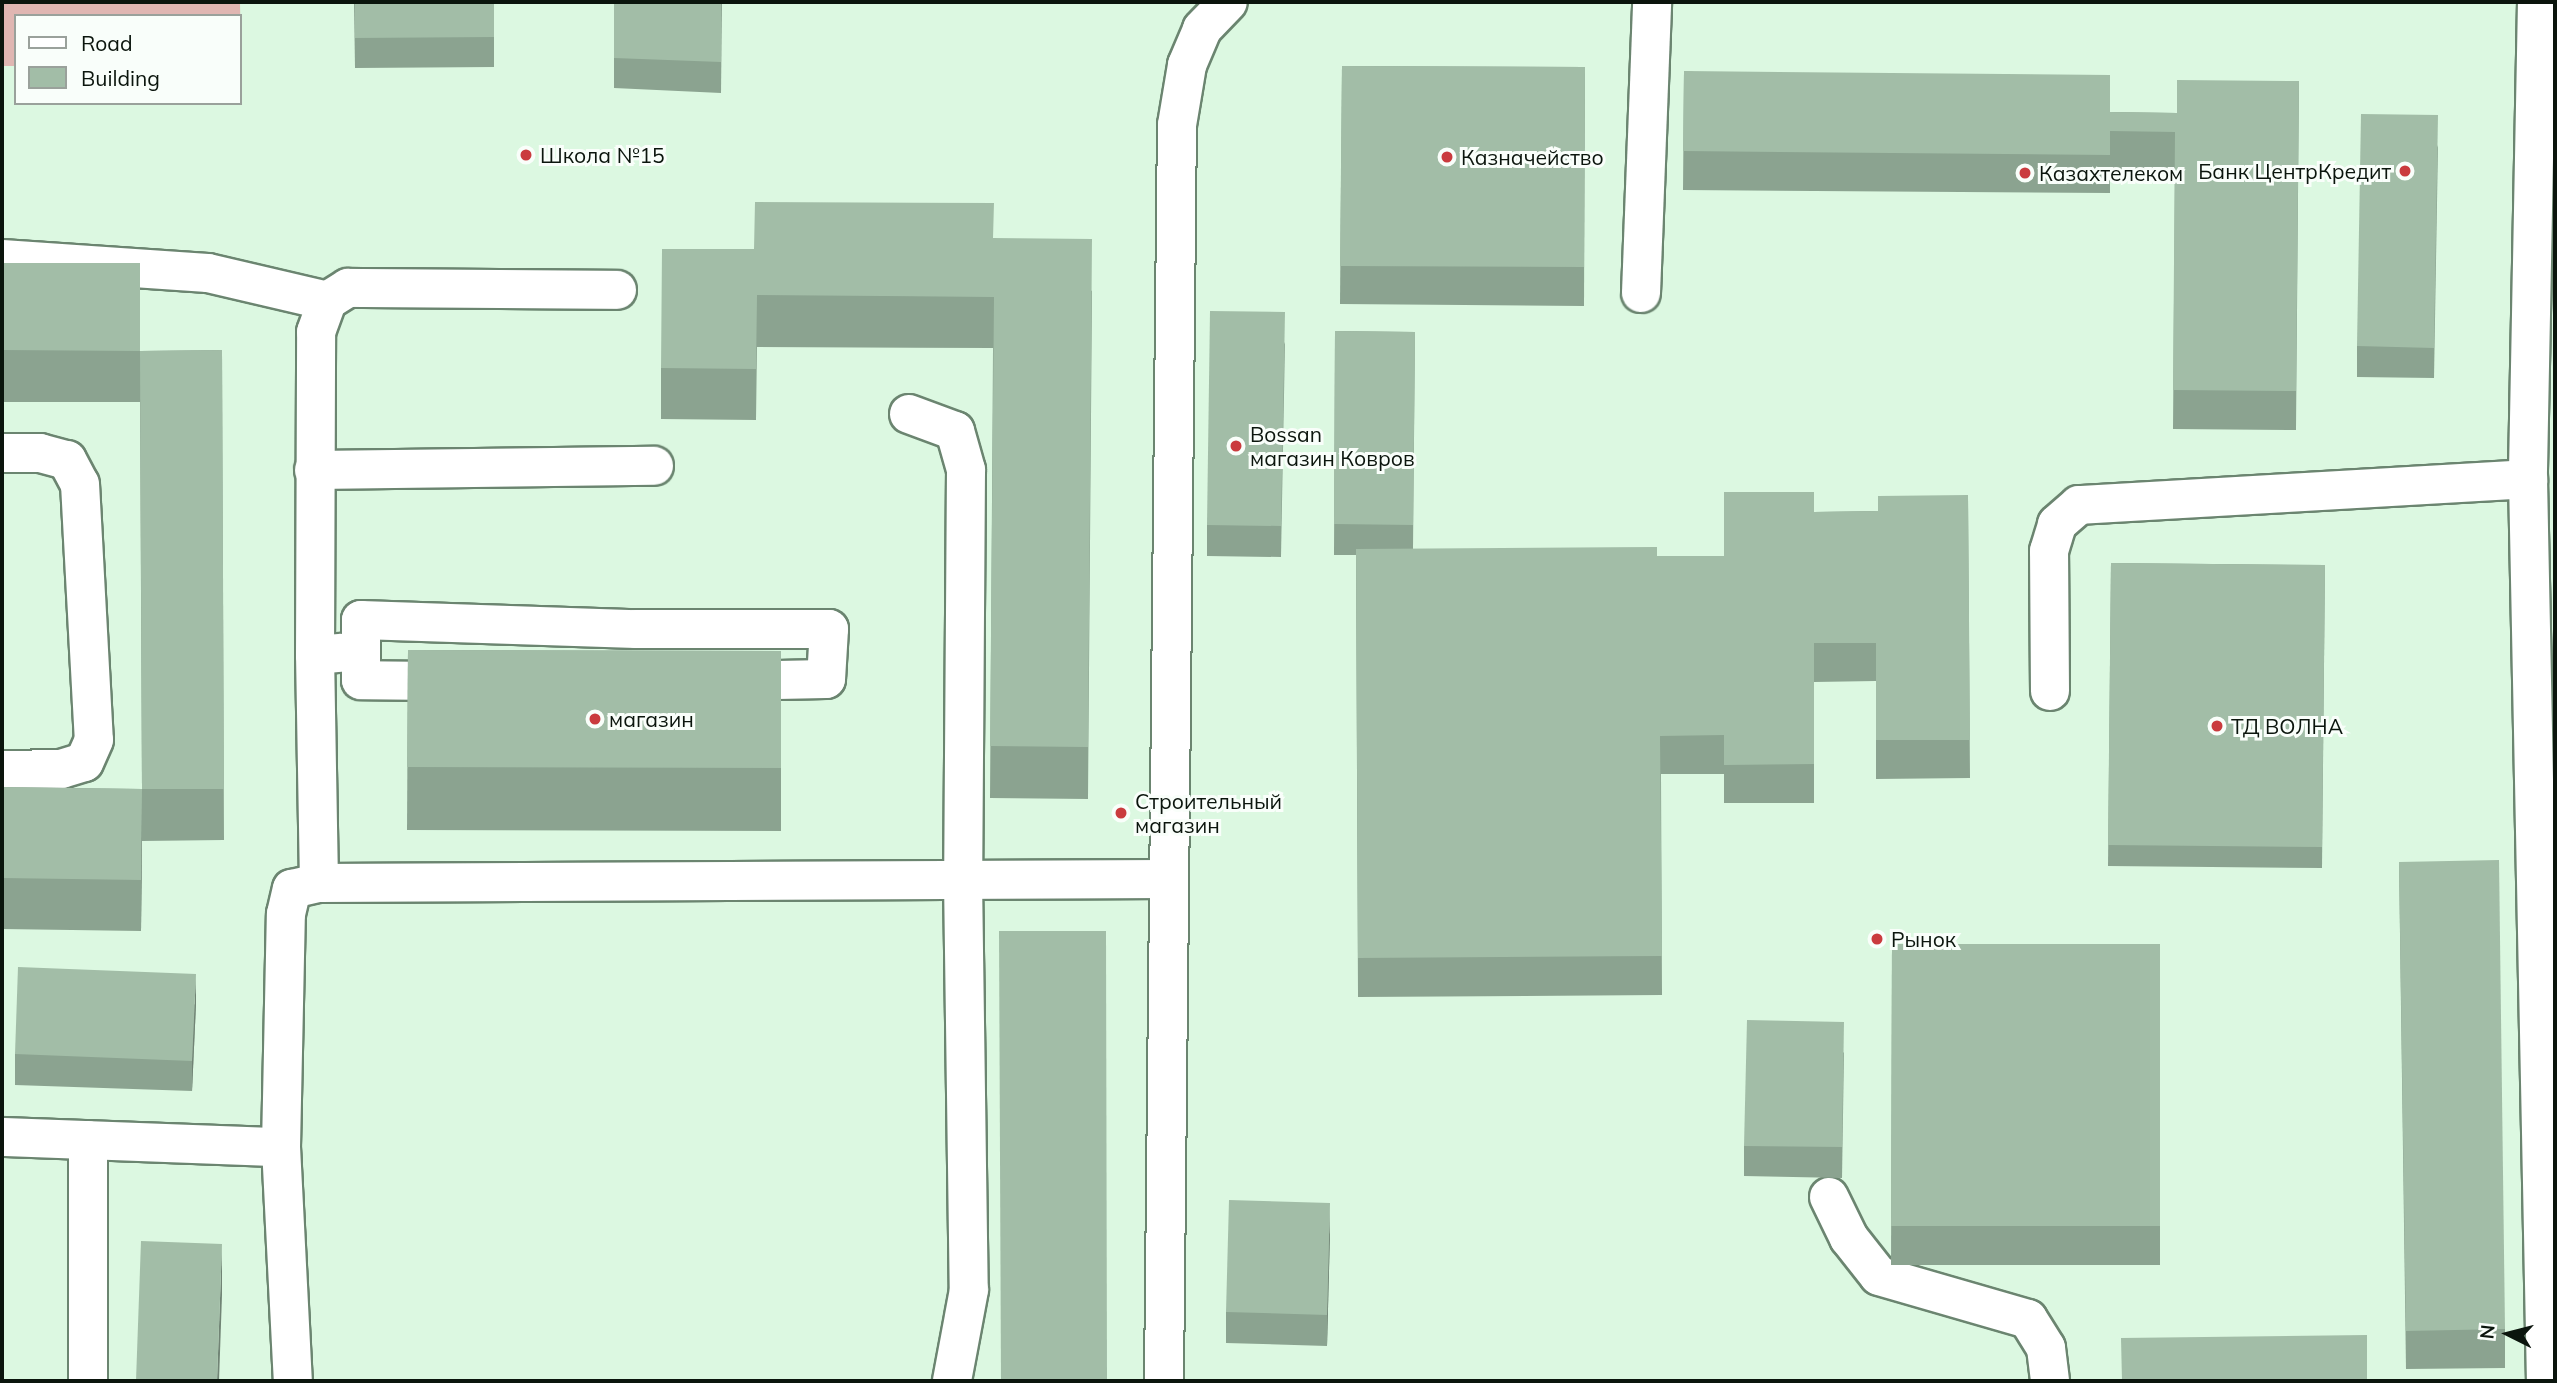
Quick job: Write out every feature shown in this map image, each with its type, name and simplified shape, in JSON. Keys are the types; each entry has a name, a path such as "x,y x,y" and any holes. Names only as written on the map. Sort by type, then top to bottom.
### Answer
{"street":[{"path":"1164,1381 1167,879 1177,125 1187,65 1202,29 1228,2"},
{"path":"1641,293 1652,2"},
{"path":"2537,2 2528,479 2546,1381"},
{"path":"2,259 208,274 327,301"},
{"path":"319,883 314,470 316,331 327,301 348,288 617,290"},
{"path":"909,414 955,431 966,470 963,879 969,1290 952,1381"},
{"path":"2,453 40,453 67,460 80,484 94,740 84,762 61,769 2,770"},
{"path":"314,470 654,466"},
{"path":"2050,691 2050,544 2057,524 2079,505 2528,479"},
{"path":"361,620 636,629 829,629 826,679 361,680 360,652 361,620"},
{"path":"315,655 360,652"},
{"path":"293,1381 281,1147 286,914 292,889 319,883 1167,879"},
{"path":"2,1137 281,1147"},
{"path":"88,1140 88,1381"},
{"path":"1829,1197 1849,1238 1879,1276 2028,1319 2046,1348 2050,1381"}],"shaded area":[{"path":"2,2 240,2 240,14 14,14 14,66 2,66"}],"building":[{"path":"355,2 494,2 494,37 355,38"},
{"path":"614,2 721,2 721,62 614,58"},
{"path":"1342,66 1585,67 1584,267 1340,266"},
{"path":"1684,71 2110,75 2110,112 2177,113 2177,80 2299,81 2296,391 2173,390 2175,132 2110,131 2110,155 1683,151"},
{"path":"2361,114 2438,115 2434,348 2357,346"},
{"path":"755,202 994,203 993,238 1092,239 1088,747 990,746 994,297 757,295 756,369 661,368 662,249 754,249"},
{"path":"2,263 140,263 140,351 2,350"},
{"path":"1210,311 1285,312 1281,526 1207,525"},
{"path":"1335,331 1415,332 1413,525 1334,524"},
{"path":"222,350 224,789 142,789 140,351"},
{"path":"1724,492 1814,492 1814,512 1878,511 1878,496 1968,495 1970,740 1876,740 1876,643 1814,643 1814,764 1724,765 1724,735 1660,736 1662,956 1358,958 1356,549 1657,547 1657,556 1724,556"},
{"name":"ТД ВОЛНА","path":"2111,563 2325,565 2322,847 2108,845"},
{"path":"408,650 781,651 781,768 407,767"},
{"path":"2,787 142,789 141,880 2,878"},
{"path":"2499,860 2505,1329 2406,1331 2399,862"},
{"path":"999,931 1106,931 1107,1381 1001,1381"},
{"path":"1892,944 2160,944 2160,1226 1891,1226"},
{"path":"18,967 196,974 192,1061 15,1054"},
{"path":"1747,1020 1844,1022 1842,1147 1744,1146"},
{"path":"1229,1200 1330,1203 1327,1315 1226,1312"},
{"path":"141,1241 222,1244 217,1381 136,1381"},
{"path":"2367,1335 2367,1381 2122,1381 2121,1338"}],"place":[{"name":"Школа №15","path":"526,155"},
{"name":"Казначейство","path":"1447,157"},
{"name":"Банк ЦентрКредит","path":"2405,171"},
{"name":"Казахтелеком","path":"2025,173"},
{"name":"Bossan магазин Ковров","path":"1236,446"},
{"name":"магазин","path":"595,719"},
{"name":"ТД ВОЛНА","path":"2217,726"},
{"name":"Строительный магазин","path":"1121,813"},
{"name":"Рынок","path":"1877,939"}]}
